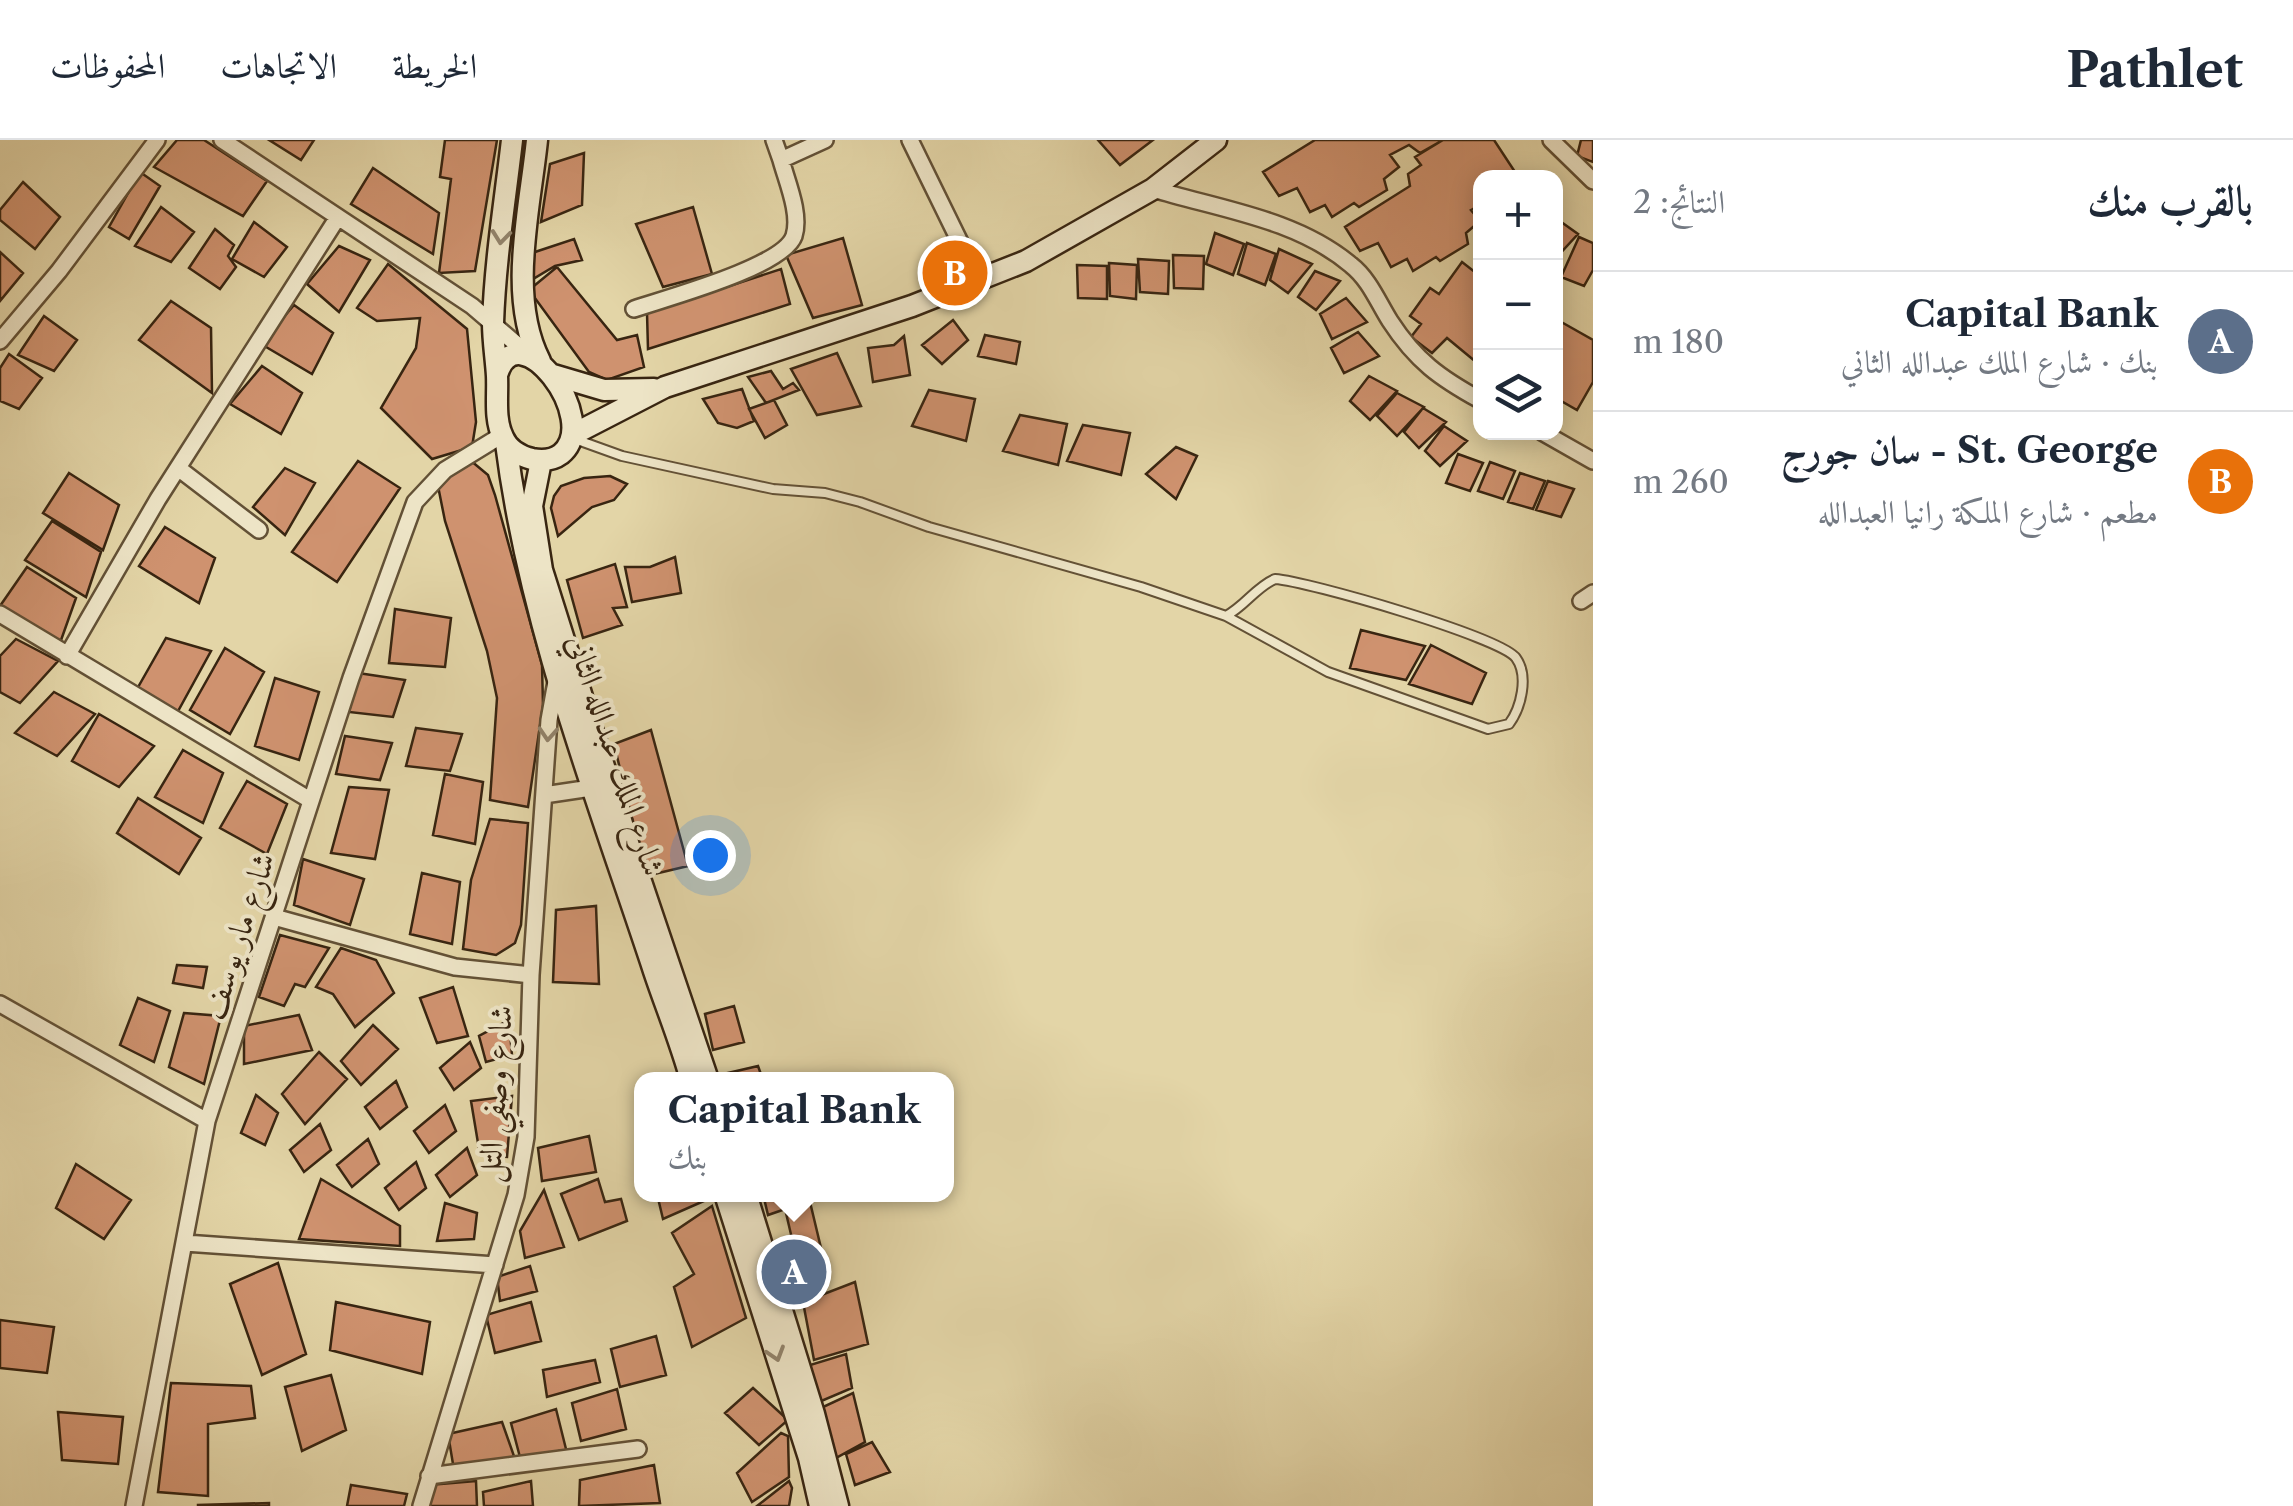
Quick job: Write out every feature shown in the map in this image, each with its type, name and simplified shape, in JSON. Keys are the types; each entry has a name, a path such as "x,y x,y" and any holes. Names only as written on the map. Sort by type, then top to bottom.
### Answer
{"main road":[{"path":"512,140 494,322 498,424 504,439 516,452 541,460 560,454 572,437 666,387 912,306 1026,262 1153,189 1216,140"},
{"path":"537,140 522,308 531,344 566,401 572,437"},
{"path":"497,375 500,364 519,353 604,390 666,387"},
{"name":"شارع الملك عبدالله الثاني","path":"504,439 519,533 557,674 688,1072"},
{"name":"شارع الملك عبدالله الثاني","path":"541,460 532,506 542,570 705,1072"},
{"path":"728,1202 809,1458 820,1506"},
{"path":"748,1202 838,1506"}],"street":[{"path":"0,341 59,271 157,140"},
{"path":"222,140 494,322 540,363"},
{"path":"634,309 743,272 784,249 794,237 796,221 774,140"},
{"path":"781,160 824,140"},
{"path":"910,140 978,279"},
{"path":"1551,140 1593,181"},
{"path":"1153,189 1306,234 1332,250 1355,267 1422,363 1473,396"},
{"path":"67,656 122,558 338,216"},
{"name":"شارع مار يوسف","path":"134,1506 208,1121 310,800 410,510 445,470 504,439"},
{"path":"1556,440 1593,461"},
{"path":"178,468 258,530"},
{"path":"0,614 310,800"},
{"name":"شارع وصفي التل","path":"421,1506 516,1195 526,1138 531,975 549,720 557,674"},
{"path":"544,794 592,788"},
{"path":"274,917 455,967 531,975"},
{"path":"0,1004 208,1121"},
{"path":"185,1243 495,1264"},
{"path":"429,1476 638,1450"}],"lane":[{"path":"572,437 622,456 773,489 825,493 860,502 929,527 1141,586 1226,616 1328,672 1488,729 1509,724 1520,704 1520,668 1506,649 1388,609 1275,579 1226,616"}],"building":[{"path":"177,140 204,140 267,181 243,216 154,167"},
{"path":"269,140 314,140 301,160"},
{"path":"445,140 497,140 475,271 439,273 451,179 440,177"},
{"path":"1098,140 1153,140 1120,165"},
{"path":"1315,140 1443,140 1420,153 1409,145 1390,155 1399,167 1384,179 1387,190 1332,217 1325,205 1310,212 1297,188 1279,196 1263,172"},
{"path":"1443,140 1494,140 1514,170 1473,170 1473,227 1466,233 1468,244 1413,271 1407,259 1391,267 1378,243 1360,251 1345,227 1410,186 1408,174 1421,165 1415,157"},
{"path":"1581,140 1593,140 1593,162 1577,156"},
{"path":"584,153 582,205 541,222 550,164"},
{"path":"373,168 439,213 433,254 351,204"},
{"path":"140,172 160,186 129,239 109,227"},
{"path":"23,182 60,217 35,249 0,220 0,210"},
{"path":"161,207 194,232 171,262 135,246"},
{"path":"693,207 712,274 663,287 636,224"},
{"path":"254,222 287,247 264,277 232,259"},
{"path":"1563,223 1578,234 1563,250"},
{"path":"215,229 234,245 228,256 236,267 220,289 189,268"},
{"path":"1215,233 1244,244 1233,275 1206,264"},
{"path":"1579,237 1593,243 1593,270 1584,286 1563,278"},
{"path":"843,238 862,305 813,318 786,255"},
{"path":"574,239 582,260 555,266 533,279 532,253"},
{"path":"1247,243 1276,254 1265,285 1238,274"},
{"path":"339,246 370,260 339,312 307,284"},
{"path":"1279,249 1312,264 1288,293 1270,280"},
{"path":"0,252 23,273 0,301"},
{"path":"1173,255 1204,256 1203,289 1174,288"},
{"path":"1138,259 1169,261 1168,294 1140,292"},
{"path":"1462,262 1473,271 1473,360 1447,338 1432,353 1411,337 1421,324 1410,316 1430,288 1439,294"},
{"path":"1109,263 1137,265 1136,299 1110,296"},
{"path":"388,264 467,329 476,422 472,447 432,459 381,408 416,348 420,318 377,321 357,308"},
{"path":"1077,265 1107,266 1107,299 1078,298"},
{"path":"557,267 617,340 637,335 644,367 607,380 589,372 529,290"},
{"path":"781,269 790,304 648,349 647,313"},
{"path":"1315,271 1340,281 1316,310 1298,297"},
{"path":"1346,298 1367,322 1332,339 1320,314"},
{"path":"171,301 211,328 212,393 139,340"},
{"path":"294,305 333,333 312,374 261,344"},
{"path":"44,316 77,340 54,371 18,355"},
{"path":"953,320 968,340 942,364 922,345"},
{"path":"1563,323 1593,340 1593,382 1577,410 1563,402"},
{"path":"1358,332 1379,356 1344,373 1331,348"},
{"path":"985,335 1020,342 1016,364 978,356"},
{"path":"904,336 910,375 873,382 868,348 894,345"},
{"path":"837,353 861,406 817,415 791,369"},
{"path":"9,354 42,378 19,409 0,401 0,368"},
{"path":"262,366 302,393 281,434 230,404"},
{"path":"771,371 783,389 793,383 799,390 766,403 748,377"},
{"path":"1369,376 1397,391 1370,420 1350,401"},
{"path":"742,389 754,421 737,428 718,423 703,399"},
{"path":"929,390 975,399 966,441 912,426"},
{"path":"1397,393 1424,407 1397,436 1377,416"},
{"path":"774,400 787,425 765,438 749,409"},
{"path":"1423,408 1446,422 1419,448 1404,432"},
{"path":"1020,415 1067,424 1058,465 1003,451"},
{"path":"1083,425 1130,433 1121,475 1067,461"},
{"path":"1444,426 1467,441 1440,466 1425,451"},
{"path":"1176,447 1197,456 1176,499 1146,474"},
{"path":"1458,454 1483,463 1470,491 1446,483"},
{"path":"470,460 488,475 542,665 543,705 528,807 490,800 497,698 437,481"},
{"path":"358,461 400,488 337,582 292,552"},
{"path":"1490,462 1515,471 1503,499 1478,491"},
{"path":"285,468 315,483 285,535 253,507"},
{"path":"69,473 119,505 103,550 43,513"},
{"path":"1520,473 1545,481 1533,509 1508,502"},
{"path":"610,476 627,484 614,500 592,507 558,536 551,508 561,486 584,478"},
{"path":"1548,481 1574,489 1561,517 1536,510"},
{"path":"52,521 101,552 86,597 25,560"},
{"path":"165,527 215,558 199,603 139,566"},
{"path":"675,557 681,593 632,602 625,567 650,567"},
{"path":"615,564 627,607 613,608 622,625 583,638 567,580"},
{"path":"27,567 76,598 60,643 0,606"},
{"path":"395,609 451,618 445,667 389,663"},
{"path":"1361,630 1425,646 1406,680 1350,668"},
{"path":"166,638 211,651 177,713 137,689"},
{"path":"16,639 58,661 20,703 0,692 0,656"},
{"path":"1431,645 1486,673 1472,704 1409,684"},
{"path":"225,648 264,672 230,734 190,710"},
{"path":"358,673 405,680 393,717 349,712"},
{"path":"275,678 319,692 299,760 255,746"},
{"path":"54,692 95,714 57,756 15,733"},
{"path":"99,714 154,746 119,787 72,761"},
{"path":"416,728 462,734 450,771 406,766"},
{"path":"651,730 688,866 646,876 614,744"},
{"path":"345,736 392,743 380,780 336,774"},
{"path":"183,750 223,773 203,823 155,797"},
{"path":"445,774 483,782 475,844 433,835"},
{"path":"247,781 287,804 267,854 220,828"},
{"path":"349,787 389,790 375,859 331,853"},
{"path":"138,798 201,838 179,874 117,833"},
{"path":"490,819 528,823 521,925 515,943 496,955 463,949 471,880"},
{"path":"303,859 364,879 350,925 294,905"},
{"path":"422,873 460,882 452,944 410,934"},
{"path":"596,906 599,984 553,982 556,910"},
{"path":"280,935 329,948 305,987 295,984 284,1006 259,997"},
{"path":"341,948 376,960 394,993 355,1027 333,994 316,987"},
{"path":"177,965 207,967 203,988 173,983"},
{"path":"453,987 468,1036 437,1043 420,998"},
{"path":"138,998 170,1011 154,1062 120,1045"},
{"path":"734,1006 744,1042 713,1050 705,1014"},
{"path":"184,1013 221,1016 204,1084 169,1067"},
{"path":"299,1015 312,1050 244,1064 244,1026"},
{"path":"509,1020 512,1055 486,1062 479,1036"},
{"path":"373,1025 398,1049 361,1085 341,1061"},
{"path":"470,1042 481,1068 454,1090 440,1068"},
{"path":"319,1052 347,1079 305,1124 282,1094"},
{"path":"758,1066 760,1072 732,1072"},
{"path":"396,1081 407,1107 380,1129 365,1107"},
{"path":"256,1095 278,1113 265,1145 241,1133"},
{"path":"512,1096 507,1157 480,1155 471,1101"},
{"path":"445,1105 456,1131 429,1153 414,1131"},
{"path":"320,1124 331,1150 304,1172 290,1150"},
{"path":"589,1136 596,1172 542,1181 538,1148"},
{"path":"368,1139 379,1164 352,1187 337,1165"},
{"path":"467,1148 477,1175 450,1197 436,1175"},
{"path":"416,1162 426,1188 399,1210 385,1188"},
{"path":"76,1164 131,1200 104,1239 56,1208"},
{"path":"321,1179 400,1226 400,1246 299,1239"},
{"path":"598,1179 605,1202 621,1199 627,1221 579,1240 561,1194"},
{"path":"544,1190 564,1247 525,1258 520,1231"},
{"path":"659,1202 702,1202 663,1219"},
{"path":"765,1202 803,1202 803,1203 768,1215"},
{"path":"810,1202 826,1269 788,1280 780,1249 793,1243 786,1213"},
{"path":"445,1203 477,1213 474,1239 437,1241"},
{"path":"712,1206 746,1318 692,1347 674,1287 694,1274 672,1233"},
{"path":"278,1263 306,1354 262,1375 230,1284"},
{"path":"530,1266 537,1291 500,1301 497,1277"},
{"path":"855,1282 868,1344 814,1360 803,1302"},
{"path":"336,1302 430,1322 422,1374 330,1350"},
{"path":"531,1302 541,1341 495,1353 486,1315"},
{"path":"0,1320 54,1327 47,1373 0,1368"},
{"path":"656,1336 666,1375 620,1387 611,1349"},
{"path":"846,1354 852,1388 819,1402 810,1365"},
{"path":"595,1360 600,1382 547,1397 543,1370"},
{"path":"331,1375 346,1430 302,1451 285,1387"},
{"path":"171,1383 251,1386 255,1418 208,1424 208,1496 158,1492"},
{"path":"753,1388 788,1420 759,1445 725,1413"},
{"path":"617,1389 626,1429 581,1441 572,1403"},
{"path":"853,1393 865,1442 834,1459 823,1407"},
{"path":"556,1409 566,1449 521,1461 511,1423"},
{"path":"58,1412 123,1417 118,1464 62,1460"},
{"path":"502,1422 515,1459 454,1470 448,1434"},
{"path":"781,1433 788,1436 789,1477 752,1502 737,1473"},
{"path":"872,1442 890,1472 855,1485 846,1454"},
{"path":"654,1465 660,1503 579,1506 580,1480"},
{"path":"476,1481 477,1506 430,1506 429,1485"},
{"path":"531,1481 533,1506 484,1506 483,1492"},
{"path":"789,1481 789,1506 757,1506"},
{"path":"351,1485 407,1494 404,1506 347,1506"},
{"path":"198,1505 269,1506 198,1506"}],"place":[{"name":"St. George - سان جورج","path":"955,273"},
{"name":"Capital Bank","path":"794,1272"}]}
